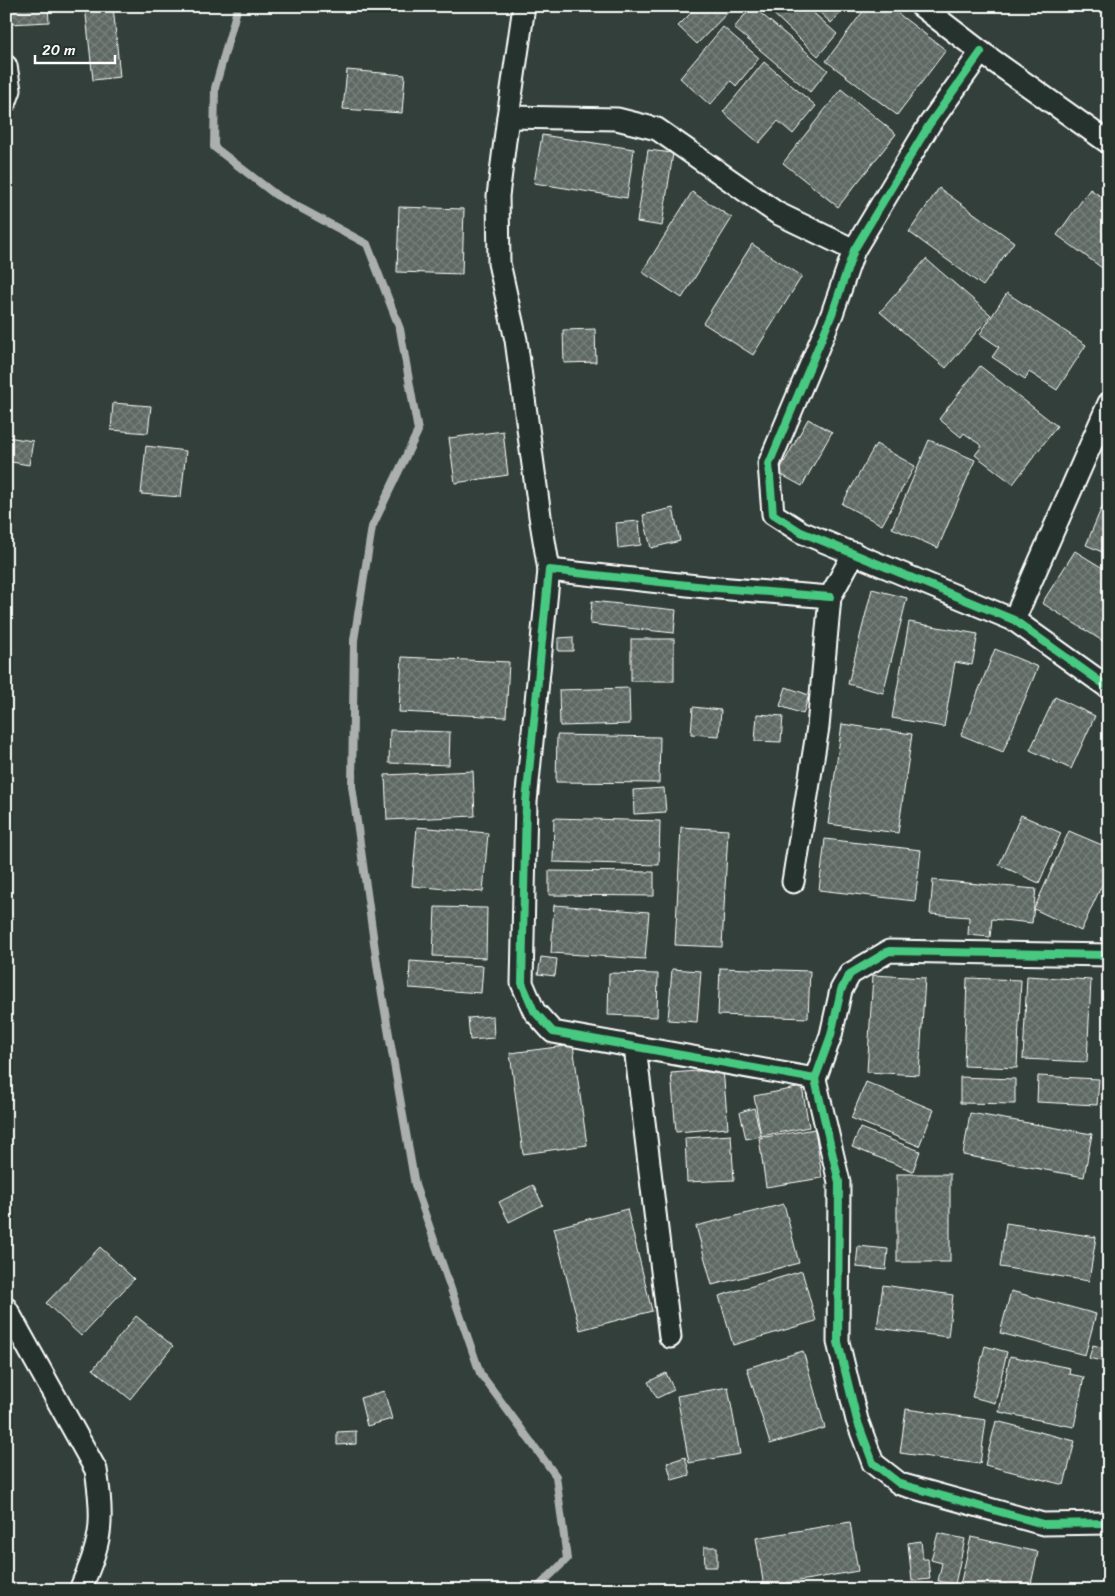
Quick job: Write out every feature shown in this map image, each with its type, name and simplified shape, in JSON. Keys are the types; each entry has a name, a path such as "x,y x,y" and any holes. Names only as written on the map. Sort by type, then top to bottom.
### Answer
{"street":[{"path":"524,6 498,196 499,263 516,340 549,570 526,802 522,983 534,1012 553,1032 814,1079"},
{"path":"922,6 982,52 1109,143"},
{"path":"982,52 929,125 854,250 832,314 769,464 773,514 801,532 1014,620 1109,688"},
{"path":"6,66 10,90 6,101"},
{"path":"508,117 617,119 657,129 777,213 854,250"},
{"path":"1014,620 1109,403"},
{"path":"793,882 818,727 830,597 854,553"},
{"path":"549,570 706,587 830,597"},
{"path":"1109,955 889,951 850,974 841,990 831,1035 814,1079 839,1182 838,1342 857,1420 873,1463 900,1484 1043,1524 1109,1523"},
{"path":"635,1047 670,1337"},
{"path":"6,1308 96,1470 99,1489 99,1532 91,1563 80,1590"}],"building":[{"path":"9,6 48,6 49,22 10,24"},
{"path":"85,6 113,6 120,77 93,80"},
{"path":"698,6 734,6 697,44 678,26"},
{"path":"752,6 828,70 810,92 734,28"},
{"path":"765,6 806,6 837,34 818,56"},
{"path":"813,6 847,6 831,23"},
{"path":"867,6 888,6 946,50 897,115 826,61"},
{"path":"723,27 759,58 736,86 731,81 710,105 680,78"},
{"path":"764,62 816,106 793,134 778,121 759,143 723,112"},
{"path":"347,70 405,75 402,113 343,109"},
{"path":"841,89 896,134 838,207 783,163"},
{"path":"542,135 634,149 627,198 534,183"},
{"path":"648,150 673,153 662,226 637,222"},
{"path":"939,188 1014,242 983,286 909,232"},
{"path":"1090,189 1109,202 1109,273 1057,235"},
{"path":"692,192 732,218 682,298 642,272"},
{"path":"399,207 464,209 462,274 397,272"},
{"path":"752,244 802,276 753,355 703,323"},
{"path":"926,259 991,315 946,368 880,312"},
{"path":"1007,293 1086,345 1057,390 1029,372 1025,379 992,357 999,347 980,334"},
{"path":"595,329 596,362 564,363 563,330"},
{"path":"980,366 1057,426 1013,484 975,455 982,446 964,433 961,437 939,419"},
{"path":"113,403 151,406 148,433 111,430"},
{"path":"808,419 832,432 802,486 778,473"},
{"path":"503,431 508,475 455,483 449,438"},
{"path":"7,437 33,441 29,465 6,461"},
{"path":"929,440 975,460 938,548 892,528"},
{"path":"876,444 915,466 882,525 842,504"},
{"path":"146,446 186,451 181,497 141,494"},
{"path":"1109,490 1109,555 1086,545"},
{"path":"673,508 680,541 651,548 643,515"},
{"path":"639,521 641,545 618,548 616,523"},
{"path":"1075,551 1109,572 1109,645 1042,603"},
{"path":"872,589 907,598 883,693 848,684"},
{"path":"592,601 676,610 674,633 590,624"},
{"path":"909,622 978,634 972,665 955,662 944,727 892,718"},
{"path":"573,637 573,651 558,651 558,638"},
{"path":"631,639 674,639 674,681 631,681"},
{"path":"995,649 1038,667 1003,752 961,735"},
{"path":"402,657 509,662 506,717 399,712"},
{"path":"786,687 809,695 803,714 780,706"},
{"path":"629,688 630,724 560,726 559,690"},
{"path":"1055,697 1095,716 1071,769 1030,750"},
{"path":"693,707 721,710 719,736 691,734"},
{"path":"757,714 783,716 781,742 755,741"},
{"path":"842,724 912,734 898,833 828,824"},
{"path":"390,730 450,732 449,765 389,763"},
{"path":"557,735 660,737 659,783 556,782"},
{"path":"473,771 475,816 387,820 385,775"},
{"path":"664,788 666,812 634,814 633,790"},
{"path":"1021,815 1061,833 1039,883 999,865"},
{"path":"554,818 660,821 659,865 553,862"},
{"path":"417,827 488,833 483,892 412,886"},
{"path":"681,827 728,830 722,947 675,945"},
{"path":"1069,831 1109,848 1109,869 1081,931 1034,909"},
{"path":"825,839 921,850 915,901 819,890"},
{"path":"549,871 654,872 654,896 549,895"},
{"path":"933,880 1036,889 1032,923 992,919 990,937 968,935 969,917 930,914"},
{"path":"554,905 649,912 645,959 551,953"},
{"path":"435,907 487,908 486,958 433,956"},
{"path":"541,957 557,959 555,976 538,974"},
{"path":"410,961 483,966 481,993 409,988"},
{"path":"720,968 810,971 808,1018 718,1015"},
{"path":"672,969 701,971 697,1022 668,1020"},
{"path":"609,973 658,974 657,1017 608,1015"},
{"path":"873,975 925,978 919,1075 867,1072"},
{"path":"1027,976 1091,980 1087,1062 1023,1059"},
{"path":"967,978 1021,980 1017,1068 964,1066"},
{"path":"493,1016 494,1038 470,1040 468,1018"},
{"path":"573,1045 587,1145 523,1154 510,1053"},
{"path":"723,1069 728,1128 676,1132 671,1073"},
{"path":"1038,1076 1099,1079 1097,1105 1037,1102"},
{"path":"960,1077 1015,1079 1015,1104 960,1103"},
{"path":"866,1082 934,1110 919,1146 851,1118"},
{"path":"802,1087 809,1127 761,1136 754,1096"},
{"path":"754,1108 761,1136 746,1139 740,1112"},
{"path":"970,1113 1092,1134 1084,1177 963,1155"},
{"path":"860,1128 920,1151 913,1171 852,1147"},
{"path":"815,1129 822,1178 766,1187 759,1138"},
{"path":"731,1135 734,1180 687,1182 685,1138"},
{"path":"897,1174 950,1174 950,1262 897,1262"},
{"path":"533,1185 543,1205 509,1222 499,1202"},
{"path":"784,1204 799,1263 712,1285 696,1226"},
{"path":"627,1209 652,1311 580,1330 554,1228"},
{"path":"1006,1223 1096,1237 1089,1281 1000,1267"},
{"path":"858,1246 888,1249 886,1270 856,1267"},
{"path":"100,1247 134,1279 81,1336 46,1303"},
{"path":"802,1271 816,1321 733,1345 719,1296"},
{"path":"883,1285 953,1295 948,1337 877,1328"},
{"path":"1011,1291 1096,1314 1085,1355 1000,1333"},
{"path":"136,1316 173,1346 130,1399 93,1369"},
{"path":"1093,1345 1109,1349 1109,1363 1089,1358"},
{"path":"985,1346 1007,1352 995,1403 972,1397"},
{"path":"803,1351 825,1428 770,1444 747,1368"},
{"path":"1010,1356 1070,1368 1069,1374 1084,1377 1074,1427 999,1412"},
{"path":"666,1373 674,1390 657,1398 648,1382"},
{"path":"728,1387 740,1454 689,1463 677,1396"},
{"path":"384,1391 392,1419 367,1426 360,1398"},
{"path":"906,1409 986,1420 980,1464 900,1453"},
{"path":"996,1421 1075,1441 1064,1485 985,1465"},
{"path":"356,1431 356,1444 337,1445 337,1432"},
{"path":"685,1457 690,1475 672,1480 667,1463"},
{"path":"850,1522 858,1571 764,1587 756,1538"},
{"path":"938,1533 965,1539 955,1584 938,1581 942,1563 931,1560"},
{"path":"971,1537 1038,1552 1031,1584 1039,1586 1038,1590 959,1590"},
{"path":"921,1541 923,1559 928,1559 930,1579 912,1581 908,1543"},
{"path":"704,1547 717,1547 717,1567 705,1567"}],"waterway":[{"path":"238,6 215,88 214,147 276,195 367,244 400,329 418,431 372,527 354,640 352,786 378,971 415,1185 480,1373 556,1476 567,1559 535,1590"}],"cycle path":[{"path":"981,52 929,125 854,250 832,314 769,464 773,514 801,532 1014,620 1109,688"},
{"path":"815,1079 553,1032 534,1011 522,983 526,802 549,570 706,587 830,597"},
{"path":"1109,955 889,951 850,974 841,990 831,1035 815,1079 839,1182 838,1342 857,1420 873,1463 900,1484 1043,1524 1109,1523"}]}
